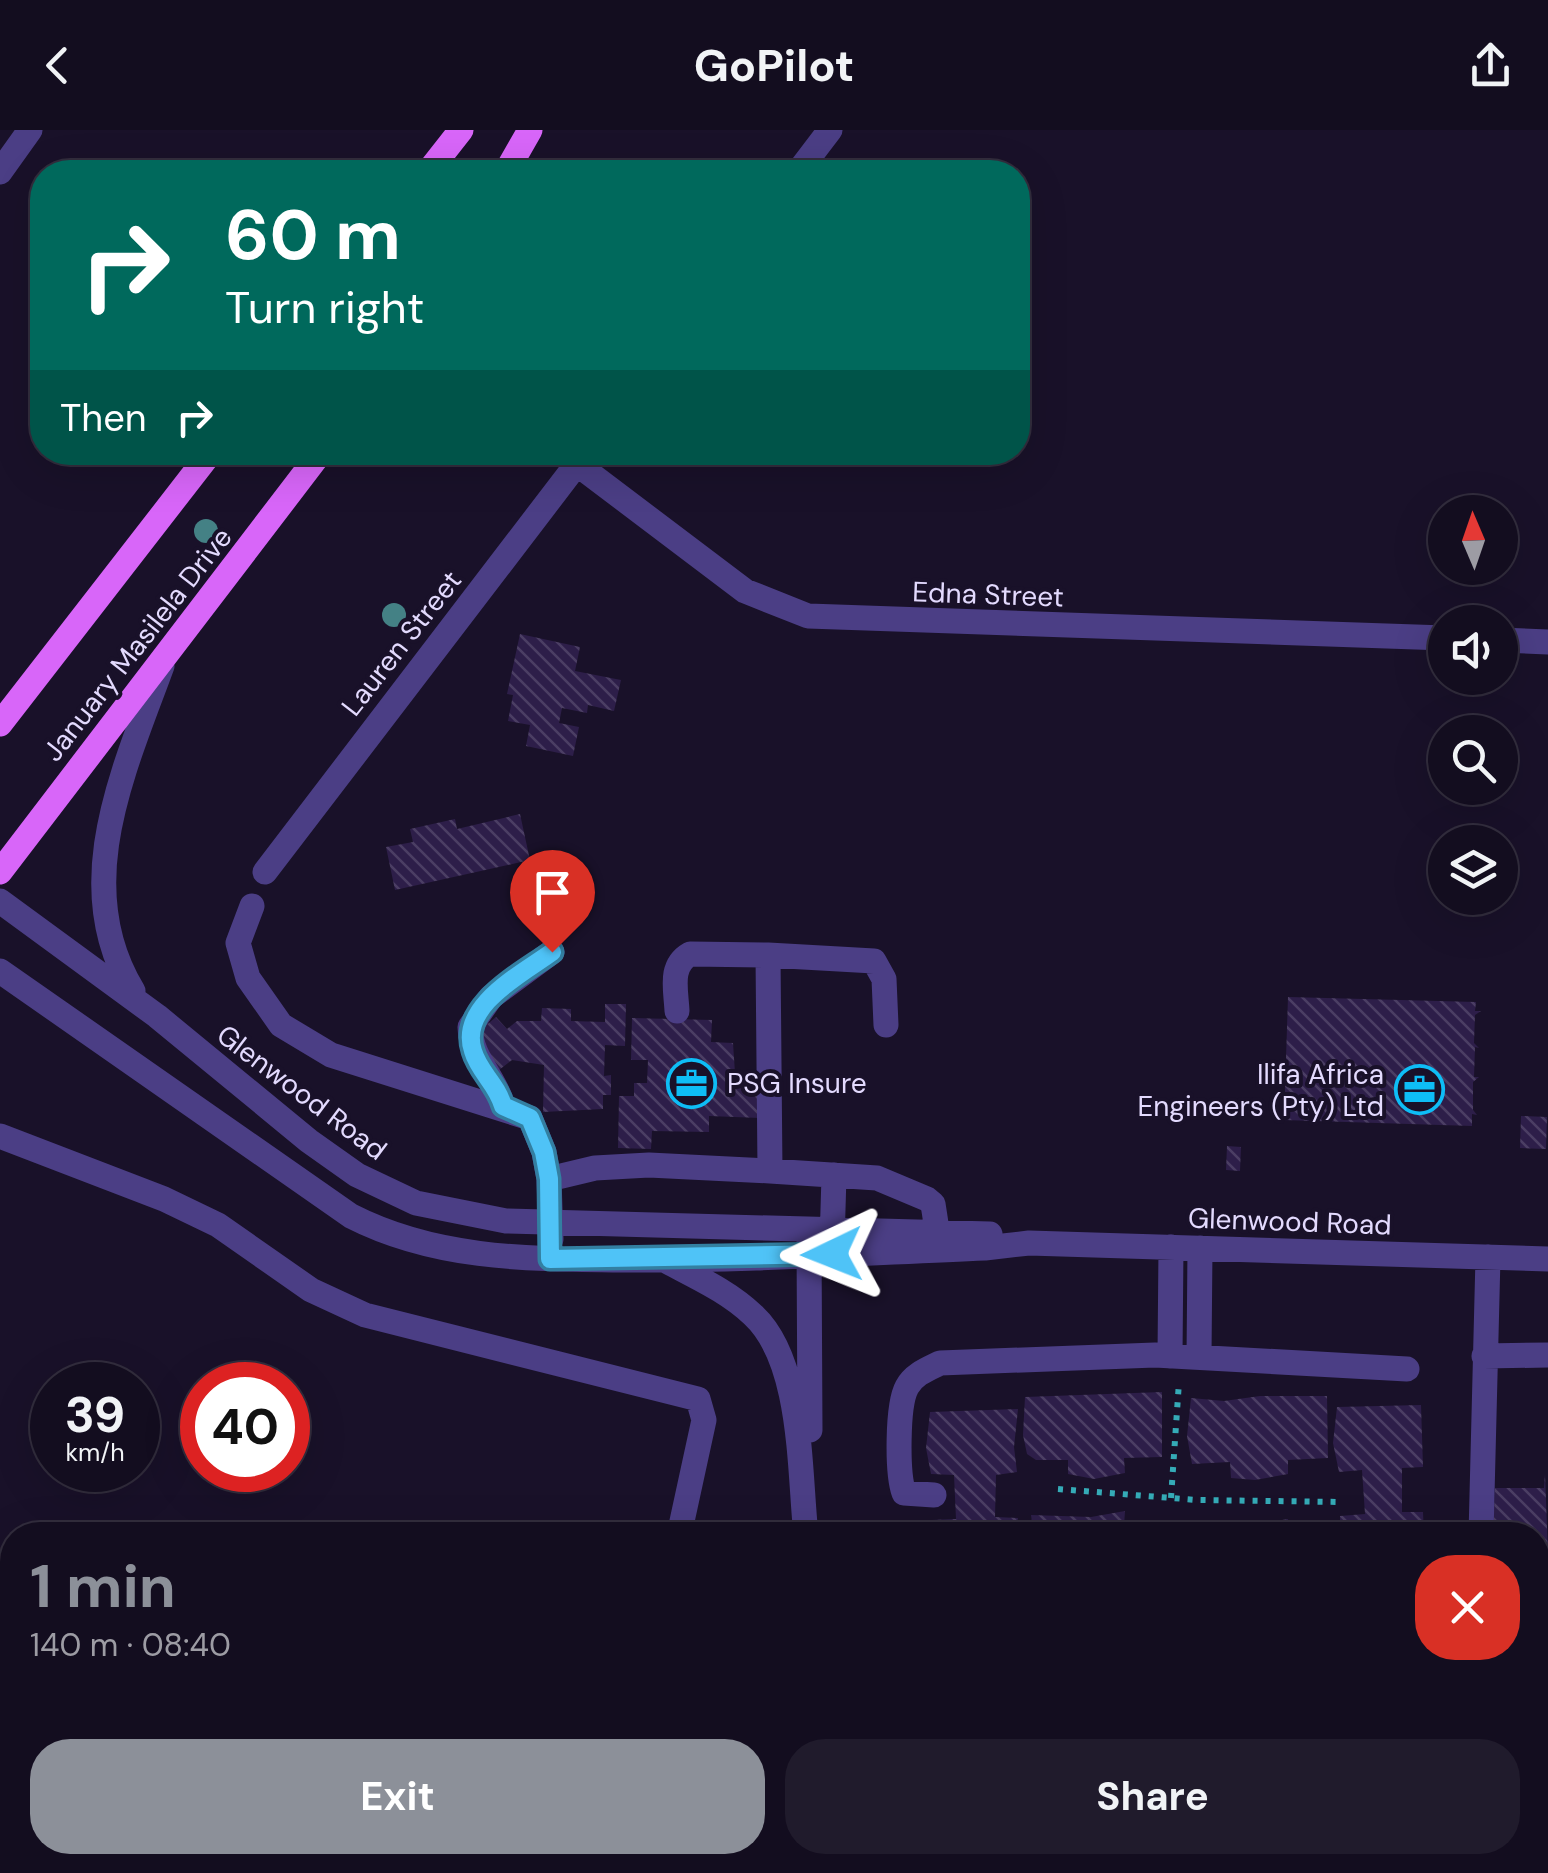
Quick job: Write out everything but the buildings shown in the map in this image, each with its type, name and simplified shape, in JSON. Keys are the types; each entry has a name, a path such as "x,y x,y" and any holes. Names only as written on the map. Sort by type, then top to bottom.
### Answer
{"main road":[{"path":"437,160 461,130"},
{"path":"513,160 530,130"},
{"path":"0,724 201,465"},
{"name":"January Masilela Drive","path":"0,872 310,465"}],"street":[{"path":"0,172 30,130"},
{"path":"807,160 830,130"},
{"name":"Lauren Street","path":"265,872 576,465"},
{"name":"Edna Street","path":"590,465 745,591 808,616 1428,637"},
{"path":"1518,641 1548,642"},
{"path":"142,1004 121,971 110,939 103,856 114,797 167,652"},
{"name":"Glenwood Road","path":"0,900 142,1004 308,1141 391,1193 472,1217 821,1242 1029,1242 1548,1259"},
{"path":"252,906 238,943 248,978 281,1024 331,1055 503,1106 530,1118 544,1152 549,1179 550,1259"},
{"path":"503,1106 498,1086 473,1054 470,1028 491,997 552,952"},
{"path":"677,1011 675,968 679,960 690,954 874,961 884,979 886,1024"},
{"path":"768,955 770,1172"},
{"name":"Glenwood Road","path":"0,970 351,1216 380,1231 440,1248 550,1259 664,1260 937,1230 1029,1242"},
{"path":"0,1136 146,1192 218,1225 312,1290 365,1315 698,1399 704,1420 682,1522"},
{"path":"549,1179 596,1168 649,1165 877,1178 906,1187 934,1204 937,1230"},
{"path":"810,1522 821,1242 834,1175"},
{"path":"1171,1247 1183,1356"},
{"path":"1183,1356 1200,1248"},
{"path":"1481,1522 1488,1257"},
{"path":"664,1260 732,1297 757,1318 776,1346 792,1399 807,1522"},
{"path":"1484,1356 1548,1355"},
{"path":"934,1496 904,1493 901,1483 906,1388 918,1375 940,1363 1183,1356 1406,1369"}],"path":[{"path":"1171,1498 1183,1356"},
{"path":"1058,1489 1171,1498 1343,1502"}],"place":[{"name":"PSG Insure","path":"692,1083"},
{"name":"Ilifa Africa Engineers (Pty) Ltd","path":"1419,1090"}],"route":[{"path":"552,952 491,997 470,1028 473,1054 498,1086 503,1106 530,1118 544,1152 552,1222 550,1259 664,1260 832,1254"}]}
